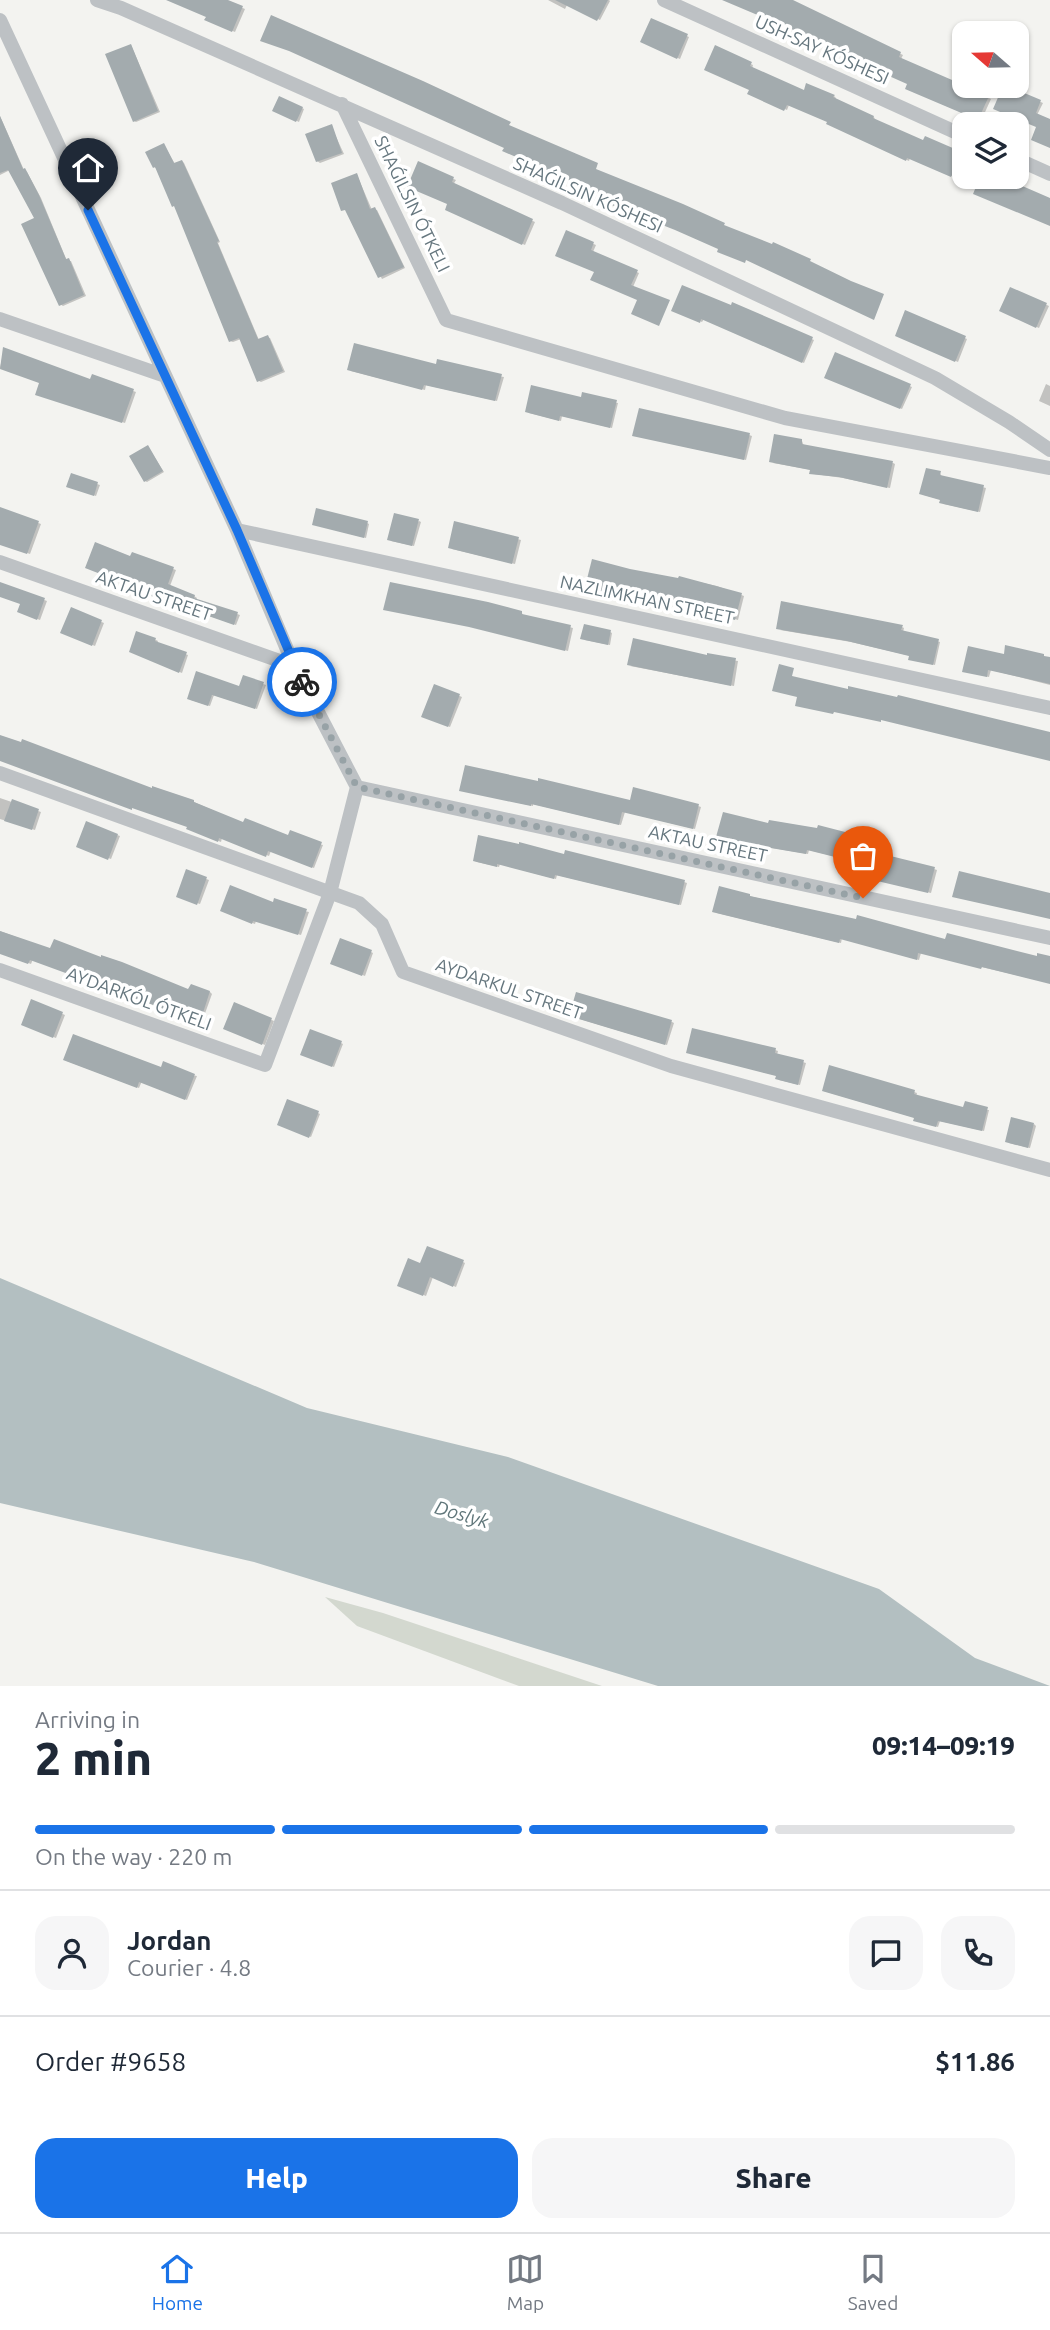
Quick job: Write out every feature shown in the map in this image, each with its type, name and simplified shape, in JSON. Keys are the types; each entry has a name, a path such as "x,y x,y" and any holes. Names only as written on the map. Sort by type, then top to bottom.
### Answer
{"street":[{"path":"97,0 342,104 391,129 562,203 935,378 1050,450"},
{"name":"USH-SAY KÓSHESI","path":"664,0 952,131"},
{"path":"0,20 237,530 294,666 357,787 330,893"},
{"path":"342,104 446,320 785,418 1050,468"},
{"path":"1029,164 1050,174"},
{"path":"0,318 164,376"},
{"name":"NAZLIMKHAN STREET","path":"237,530 1050,708"},
{"name":"AKTAU STREET","path":"0,562 294,666"},
{"name":"AYDARKUL STREET","path":"0,773 359,903 382,924 402,972 671,1066 1050,1170"},
{"name":"AKTAU STREET","path":"357,787 1050,938"},
{"name":"AYDARKÓL ÓTKELI","path":"0,970 265,1065 330,893"}],"shaded area":[{"path":"325,1597 383,1613 602,1686 519,1686 357,1626"}],"water":[{"name":"Doslyk","path":"0,1278 307,1408 508,1457 879,1589 975,1658 1050,1686 658,1686 254,1562 0,1503"}],"building":[{"path":"166,0 228,0 243,6 232,32 204,20 206,17"},
{"path":"555,0 608,0 597,21"},
{"path":"722,0 793,0 901,52 899,57 952,80 952,98 988,98 982,112 959,112 905,89 907,84 853,60 854,58"},
{"path":"271,15 423,81 511,122 509,125 598,163 596,169 683,204 725,223 724,225 772,244 773,242 851,281 884,294 874,320 746,260 745,263 717,252 718,249 604,202 606,196 502,151 504,148 289,51 260,41"},
{"path":"651,18 688,34 677,59 640,42"},
{"path":"131,44 158,111 133,122 105,54"},
{"path":"715,45 752,62 750,66 804,90 806,83 835,95 833,97 874,116 873,118 923,140 925,136 952,148 952,175 951,177 907,158 906,161 787,105 784,111 747,94 749,90 704,70"},
{"path":"1029,95 1041,100 1036,113 1050,119 1050,148 1031,140 1036,127 1029,124 1029,112 1000,112 993,109 998,98 1029,98"},
{"path":"279,96 303,107 296,122 272,111"},
{"path":"0,116 23,169 25,168 39,195 66,259 69,258 84,295 59,306 21,224 34,218 8,170 0,173"},
{"path":"332,124 342,153 316,162 305,134"},
{"path":"164,143 174,163 182,160 219,241 217,242 258,339 268,335 283,371 257,382 239,338 229,342 174,206 172,207 155,167 153,168 145,152"},
{"path":"418,161 454,177 452,182 533,219 522,245 445,210 447,204 407,187"},
{"path":"357,173 370,209 375,207 404,267 378,278 345,210 341,211 331,183"},
{"path":"975,189 1029,189 1050,198 1050,226 973,194"},
{"path":"566,230 594,242 591,250 638,270 631,285 670,300 659,326 631,314 637,300 590,280 594,272 555,256"},
{"path":"682,285 731,305 732,302 813,337 802,363 701,319 700,323 671,311"},
{"path":"1010,287 1047,303 1036,328 999,311"},
{"path":"905,310 966,336 955,362 895,336"},
{"path":"354,343 436,364 437,359 502,374 495,401 424,385 422,390 347,370"},
{"path":"3,347 90,379 92,374 134,389 122,423 35,395 39,383 0,369"},
{"path":"835,352 911,384 900,409 824,378"},
{"path":"531,385 581,397 582,392 617,400 610,428 560,416 559,421 525,412"},
{"path":"639,408 750,433 744,460 632,436"},
{"path":"774,434 802,439 802,444 893,461 887,488 839,477 809,474 810,470 769,462"},
{"path":"148,445 163,471 144,482 129,456"},
{"path":"926,468 941,471 940,475 984,485 978,512 939,503 940,500 919,494"},
{"path":"71,473 98,482 94,496 66,487"},
{"path":"0,507 39,521 27,554 0,545"},
{"path":"316,508 368,521 364,538 312,525"},
{"path":"394,513 419,519 412,546 387,540"},
{"path":"454,521 519,537 512,564 448,548"},
{"path":"95,542 130,556 132,552 174,567 168,584 195,595 194,598 238,612 234,625 120,585 121,582 85,568"},
{"path":"592,559 630,569 678,578 679,576 742,593 735,620 720,616 721,614 657,599 656,603 585,587"},
{"path":"0,582 45,598 37,620 17,612 20,604 0,597"},
{"path":"390,582 488,602 522,611 522,614 571,625 565,651 469,627 383,610"},
{"path":"781,601 903,625 901,630 939,639 933,665 908,660 909,656 847,641 776,629"},
{"path":"71,607 102,620 92,646 60,633"},
{"path":"584,624 611,630 608,645 580,639"},
{"path":"136,631 187,652 179,673 129,652"},
{"path":"633,638 707,655 736,658 731,686 627,665"},
{"path":"1005,645 1050,657 1050,684 988,670 987,677 962,672 968,646 1004,654"},
{"path":"779,664 794,668 792,676 848,689 848,686 897,697 898,695 1050,732 1050,761 881,720 795,706 797,697 772,691"},
{"path":"196,671 239,686 243,675 264,682 255,709 212,695 208,706 187,699"},
{"path":"434,684 460,694 448,727 421,717"},
{"path":"0,735 21,742 22,739 152,788 194,800 243,822 245,818 288,835 290,830 322,842 312,868 268,851 266,857 219,838 218,842 186,829 187,827 132,810 0,761"},
{"path":"465,765 538,781 538,778 630,800 633,787 699,804 693,829 622,812 619,825 531,804 459,791"},
{"path":"12,799 39,809 32,830 4,821"},
{"path":"723,812 768,823 769,820 817,828 818,825 849,833 846,845 935,867 928,893 856,876 859,863 807,850 806,854 759,846 758,849 716,837"},
{"path":"86,821 118,834 108,860 76,847"},
{"path":"478,835 564,854 565,850 685,880 679,905 555,875 554,879 497,864 497,867 473,861"},
{"path":"186,869 207,877 197,905 176,897"},
{"path":"959,871 1050,893 1050,919 952,897"},
{"path":"230,885 273,902 274,898 307,909 298,935 253,921 252,924 220,911"},
{"path":"719,886 750,896 856,919 857,915 945,939 947,933 1037,956 1037,953 1050,956 1050,984 918,953 917,960 840,939 839,943 712,912"},
{"path":"0,931 50,948 54,939 122,962 188,989 191,984 210,991 201,1019 165,1006 164,1009 30,960 28,964 0,954"},
{"path":"340,938 372,950 362,976 330,964"},
{"path":"576,992 672,1020 665,1045 569,1016"},
{"path":"31,999 63,1012 53,1038 21,1025"},
{"path":"234,1002 272,1018 262,1045 223,1029"},
{"path":"692,1028 776,1048 775,1053 804,1060 798,1085 775,1079 776,1076 686,1053"},
{"path":"310,1029 342,1041 332,1067 300,1055"},
{"path":"73,1034 161,1067 163,1061 195,1074 185,1100 139,1082 137,1088 63,1060"},
{"path":"829,1065 915,1090 914,1094 963,1107 965,1101 988,1107 982,1131 938,1121 936,1127 822,1091"},
{"path":"287,1099 319,1111 309,1138 277,1125"},
{"path":"1011,1117 1034,1123 1028,1148 1005,1142"},
{"path":"427,1246 464,1260 453,1287 430,1277 423,1296 397,1286 408,1258 420,1263"}],"way so far":[{"path":"302,682 357,787 863,898"}],"route":[{"path":"88,210 237,530 302,682"}]}
